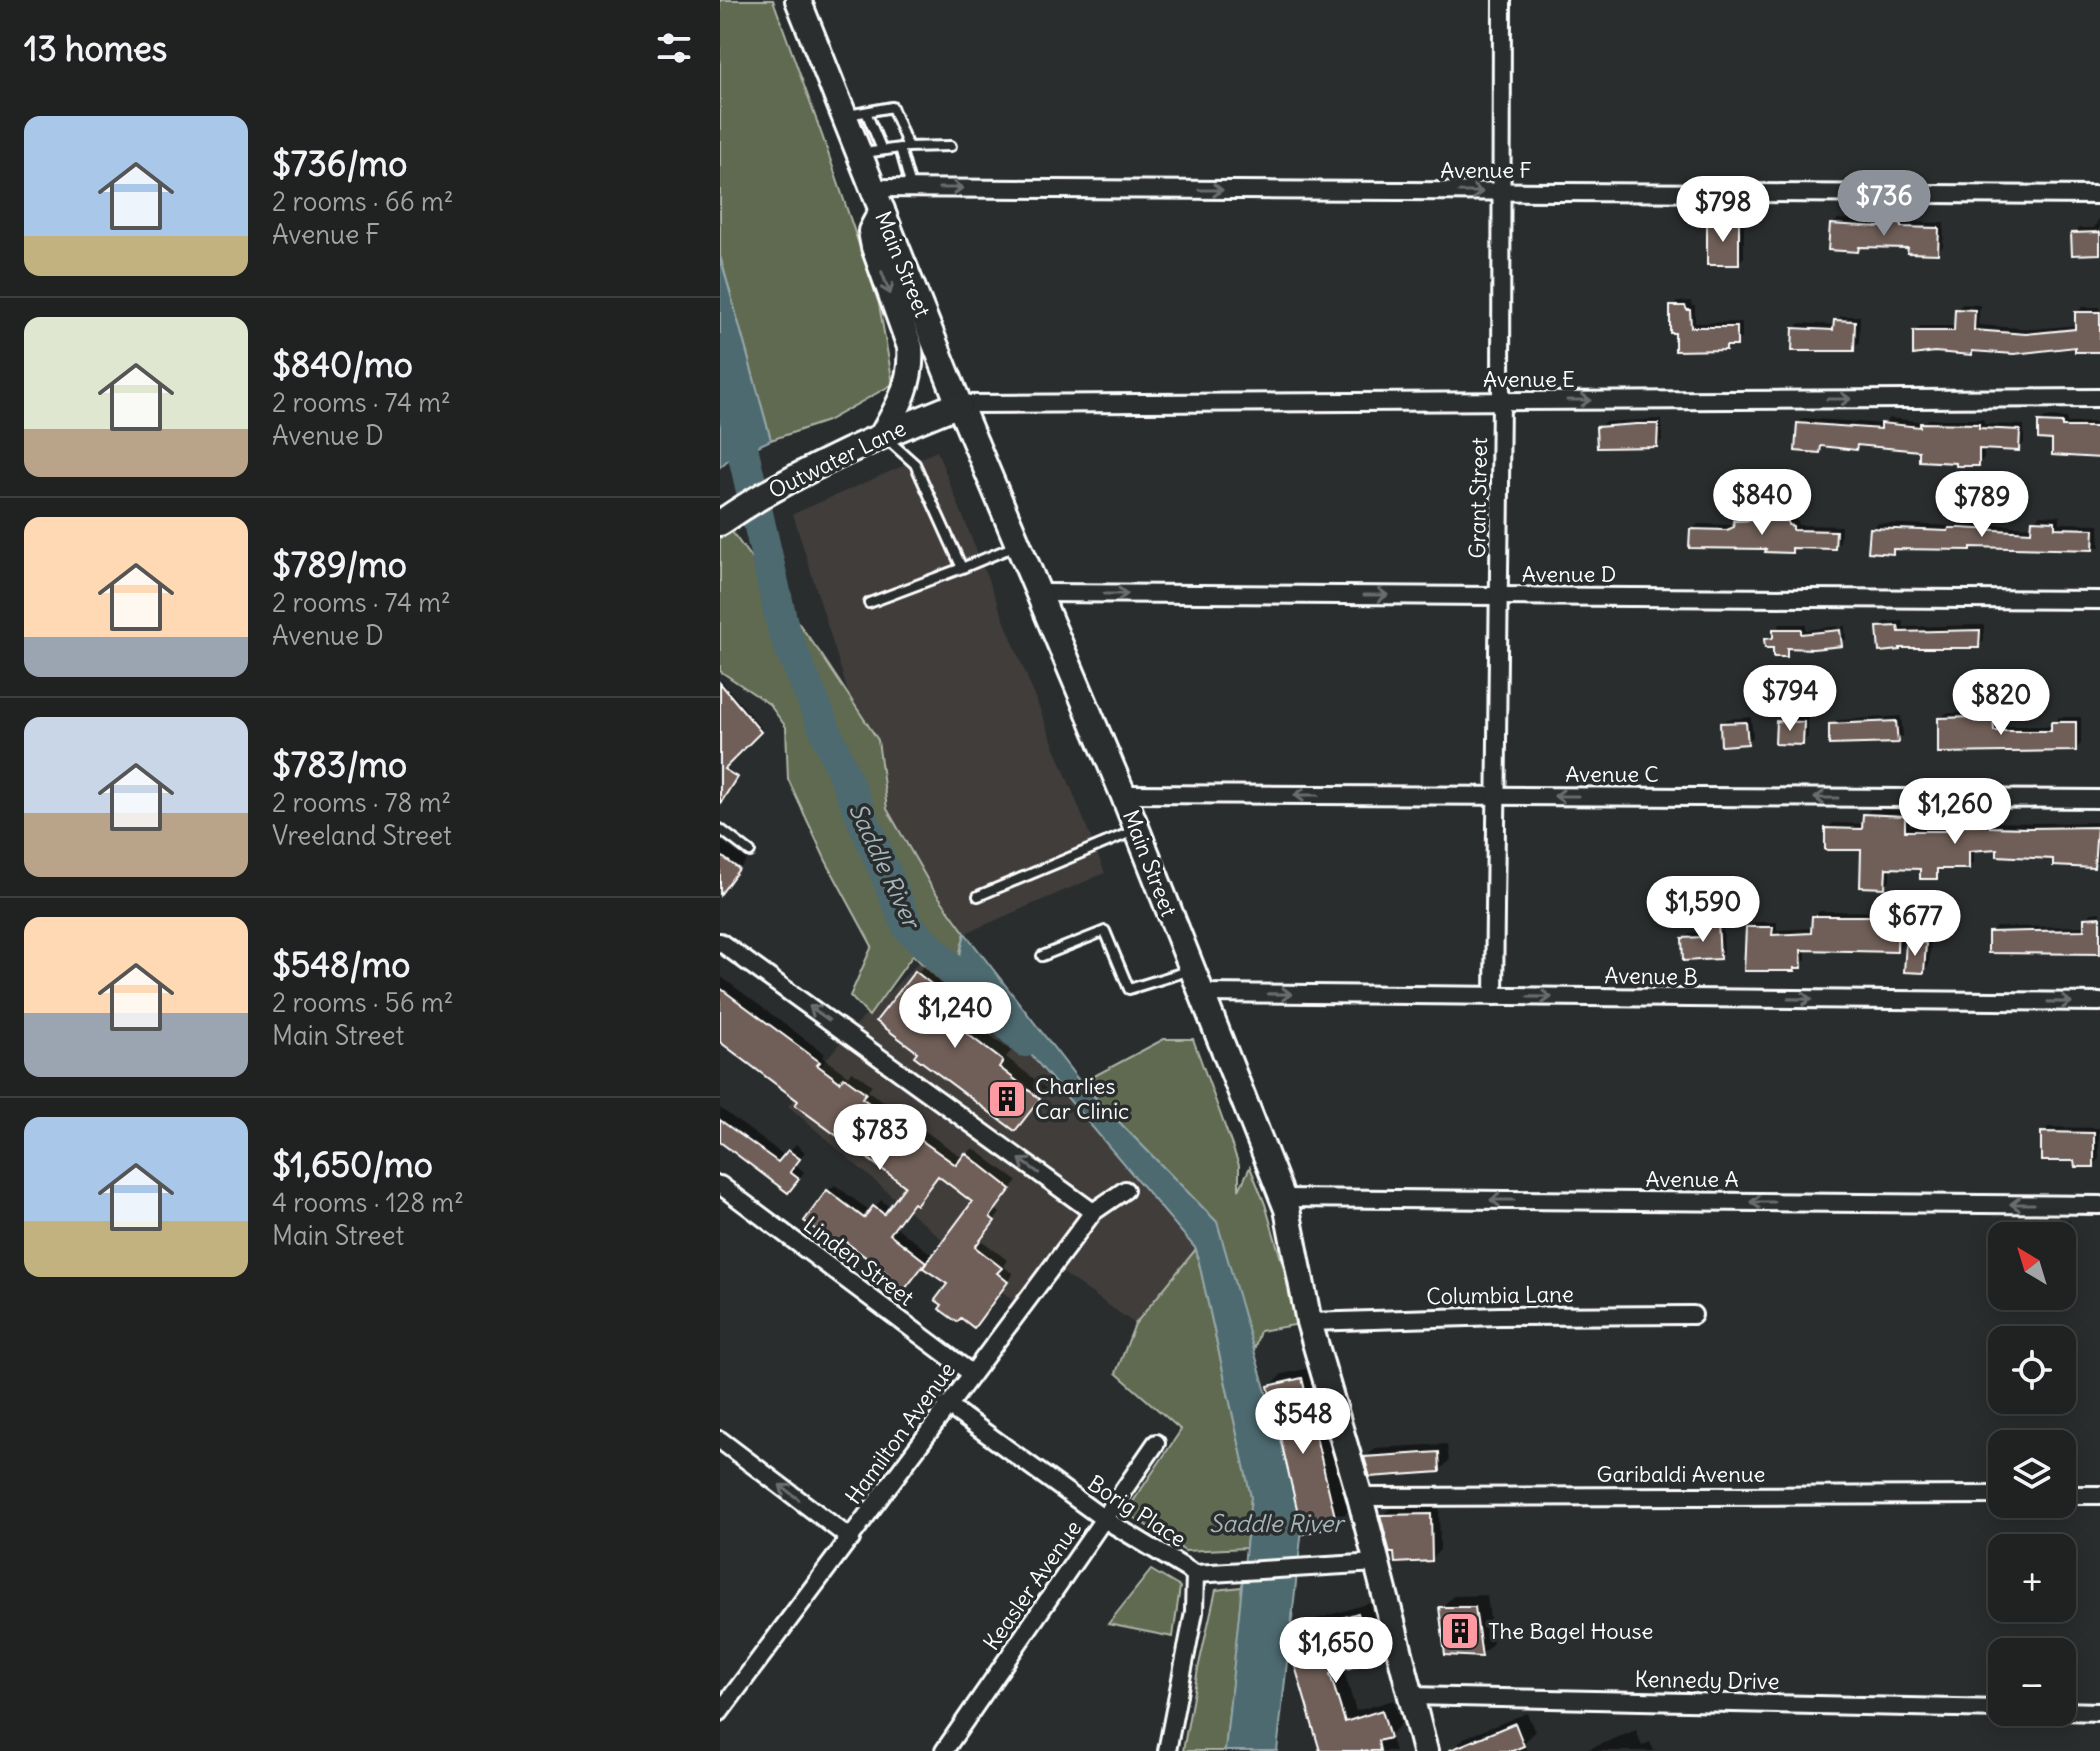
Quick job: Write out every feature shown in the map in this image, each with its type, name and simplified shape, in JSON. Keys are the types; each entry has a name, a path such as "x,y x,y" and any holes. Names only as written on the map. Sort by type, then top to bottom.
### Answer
{"street":[{"name":"Main Street","path":"798,0 855,114 870,152 877,199 959,404 1123,794 1287,1209 1309,1322 1360,1497 1425,1751"},
{"name":"Grant Street","path":"1494,996 1502,0"},
{"name":"Avenue F","path":"877,199 912,188 2100,195"},
{"path":"877,199 871,231 874,247 910,347 911,360 908,384 882,435"},
{"name":"Avenue E","path":"959,404 2100,398"},
{"name":"Outwater Lane","path":"720,523 754,499 882,435 959,404"},
{"name":"Avenue D","path":"1038,593 2100,600"},
{"name":"Avenue C","path":"1123,794 2100,799"},
{"path":"720,942 1093,1212"},
{"name":"Avenue B","path":"1202,993 2100,1002"},
{"name":"Linden Street","path":"720,1185 971,1373"},
{"name":"Hamilton Avenue","path":"720,1712 726,1692 851,1539 947,1405 1093,1212 1125,1190"},
{"name":"Avenue A","path":"1283,1198 2100,1205"},
{"name":"Columbia Lane","path":"1309,1322 1500,1316 1693,1315"},
{"name":"Borig Place","path":"947,1405 1104,1519 1195,1574 1377,1563"},
{"path":"720,1440 851,1539"},
{"name":"Keasler Avenue","path":"944,1751 1156,1443"},
{"name":"Garibaldi Avenue","path":"1360,1497 1988,1495"},
{"path":"2076,1495 2100,1495"},
{"path":"1167,1751 1194,1612 1195,1574"},
{"name":"Kennedy Drive","path":"1410,1696 1988,1709"},
{"path":"2076,1711 2100,1712"}],"lane":[{"path":"855,114 892,107 912,188"},
{"path":"870,152 904,147 951,146"},
{"path":"882,435 915,464 962,568"},
{"path":"869,603 1018,545"},
{"path":"720,829 750,852"},
{"path":"978,896 1137,829"},
{"path":"1042,956 1105,931 1129,989 1192,969"}],"shaded area":[{"path":"937,451 1105,873 966,933 957,968 1196,1249 1135,1324 1050,1264 1019,1306 788,1106 847,1034 938,943 871,767 793,514"}],"green space":[{"path":"720,0 773,0 879,304 893,384 827,421 771,440 720,256"},
{"path":"727,525 821,654 878,740 887,809 931,886 965,933 950,990 913,955 869,1016 850,996 872,946 826,861 788,779 786,727 769,704 720,671 720,532"},
{"path":"1164,1039 1193,1039 1239,1165 1239,1190 1250,1167 1265,1204 1300,1324 1260,1331 1253,1353 1217,1222 1081,1083"},
{"path":"1196,1249 1251,1497 1246,1548 1185,1551 1126,1512 1181,1430 1116,1373 1135,1324"},
{"path":"1151,1570 1180,1587 1173,1637 1108,1624"},
{"path":"1242,1587 1225,1751 1183,1751 1216,1590"}],"water":[{"path":"720,256 771,440 728,460 720,467"},
{"name":"Saddle River","path":"965,933 1081,1083 1217,1222 1303,1520 1277,1751 1225,1751 1251,1497 1196,1249 957,968"}],"building":[{"path":"1707,222 1739,222 1739,265 1707,265"},
{"path":"1830,224 1880,227 1880,224 1901,224 1901,227 1939,228 1938,254 1907,253 1908,248 1859,247 1858,252 1828,250"},
{"path":"2100,232 2100,254 2072,255 2071,233"},
{"path":"1670,306 1685,306 1690,310 1691,327 1737,327 1737,346 1726,346 1726,350 1675,351 1675,333 1670,333"},
{"path":"1955,309 1975,310 1974,330 2026,334 2075,329 2075,312 2100,312 2100,352 2075,352 2075,347 2014,354 1972,351 1972,355 1934,352 1913,355 1913,331 1954,331"},
{"path":"1834,320 1855,321 1854,351 1792,351 1793,328 1833,330"},
{"path":"2038,422 2062,423 2062,427 2100,427 2100,458 2052,455 2052,440 2038,439"},
{"path":"1797,423 1881,429 1881,423 1920,427 1920,423 1979,424 1979,428 2020,430 2019,451 1979,449 1979,466 1956,466 1956,463 1919,461 1919,451 1857,445 1856,450 1821,446 1820,453 1795,451"},
{"path":"1658,424 1657,447 1597,448 1596,427"},
{"path":"2032,520 2055,521 2055,528 2094,529 2093,550 1971,547 1971,550 1893,549 1893,554 1868,552 1870,528 2031,532"},
{"path":"1733,521 1788,521 1793,530 1836,531 1835,549 1792,548 1792,553 1765,552 1766,549 1689,548 1690,529 1727,530 1734,527"},
{"path":"1898,626 1899,632 1980,630 1979,648 1900,648 1879,652 1877,627"},
{"path":"1773,629 1801,629 1801,634 1840,630 1842,646 1787,648 1787,657 1773,657 1773,648 1765,648 1764,639 1773,638"},
{"path":"720,683 761,732 724,769 737,777 720,804"},
{"path":"1993,714 1994,731 2051,731 2051,722 2076,722 2076,751 1938,753 1938,718"},
{"path":"1776,721 1804,722 1803,745 1775,744"},
{"path":"1896,721 1898,743 1829,745 1829,724"},
{"path":"1746,722 1748,744 1721,746 1720,723"},
{"path":"1863,814 1905,816 1905,831 1946,831 1946,826 1990,824 1990,827 2097,827 2094,868 2053,866 2053,859 1997,856 1997,849 1969,851 1969,869 1937,869 1937,879 1920,879 1920,869 1886,868 1885,888 1860,887 1861,850 1825,850 1825,828 1862,829"},
{"path":"720,855 739,869 720,895"},
{"path":"1812,916 1898,916 1897,952 1801,950 1802,968 1794,968 1795,971 1744,971 1746,927 1773,927 1772,935 1811,933"},
{"path":"2100,917 2100,954 1988,953 1988,932 2084,930 2084,918"},
{"path":"1718,921 1720,959 1683,961 1682,938 1701,937 1700,922"},
{"path":"1906,942 1926,943 1924,973 1904,972"},
{"path":"915,971 975,1019 965,1032 1003,1061 999,1067 1040,1099 1015,1131 914,1056 917,1052 876,1021"},
{"path":"720,988 820,1062 817,1065 840,1082 844,1077 866,1093 862,1098 956,1165 965,1153 1011,1189 990,1217 995,1221 975,1247 1002,1268 997,1273 1008,1282 974,1328 961,1318 957,1322 939,1309 942,1305 935,1300 947,1284 923,1268 972,1202 938,1176 916,1205 913,1203 890,1234 926,1262 901,1294 884,1281 889,1275 843,1240 838,1246 804,1221 827,1190 864,1218 873,1206 884,1214 905,1186 795,1105 798,1101 720,1042"},
{"path":"720,1120 778,1162 788,1150 800,1159 790,1172 799,1179 788,1193 720,1142"},
{"path":"2041,1132 2094,1133 2094,1167 2075,1167 2074,1161 2041,1161"},
{"path":"1302,1378 1337,1525 1303,1534 1268,1386"},
{"path":"1439,1452 1440,1472 1370,1477 1364,1457"},
{"path":"1431,1514 1432,1561 1395,1563 1380,1515"},
{"name":"The Bagel House","path":"1439,1607 1475,1607 1482,1657 1445,1655"},
{"path":"1358,1613 1372,1661 1330,1674 1345,1722 1382,1710 1390,1738 1378,1741 1380,1751 1320,1751 1290,1649 1306,1644 1302,1630"},
{"path":"1515,1723 1524,1746 1512,1751 1448,1751"}],"waterway":[{"name":"Saddle River","path":"720,350 784,632 908,927 1025,1041"}],"place":[{"name":"Charlies Car Clinic","path":"1007,1099"},
{"name":"The Bagel House","path":"1460,1631"}]}
